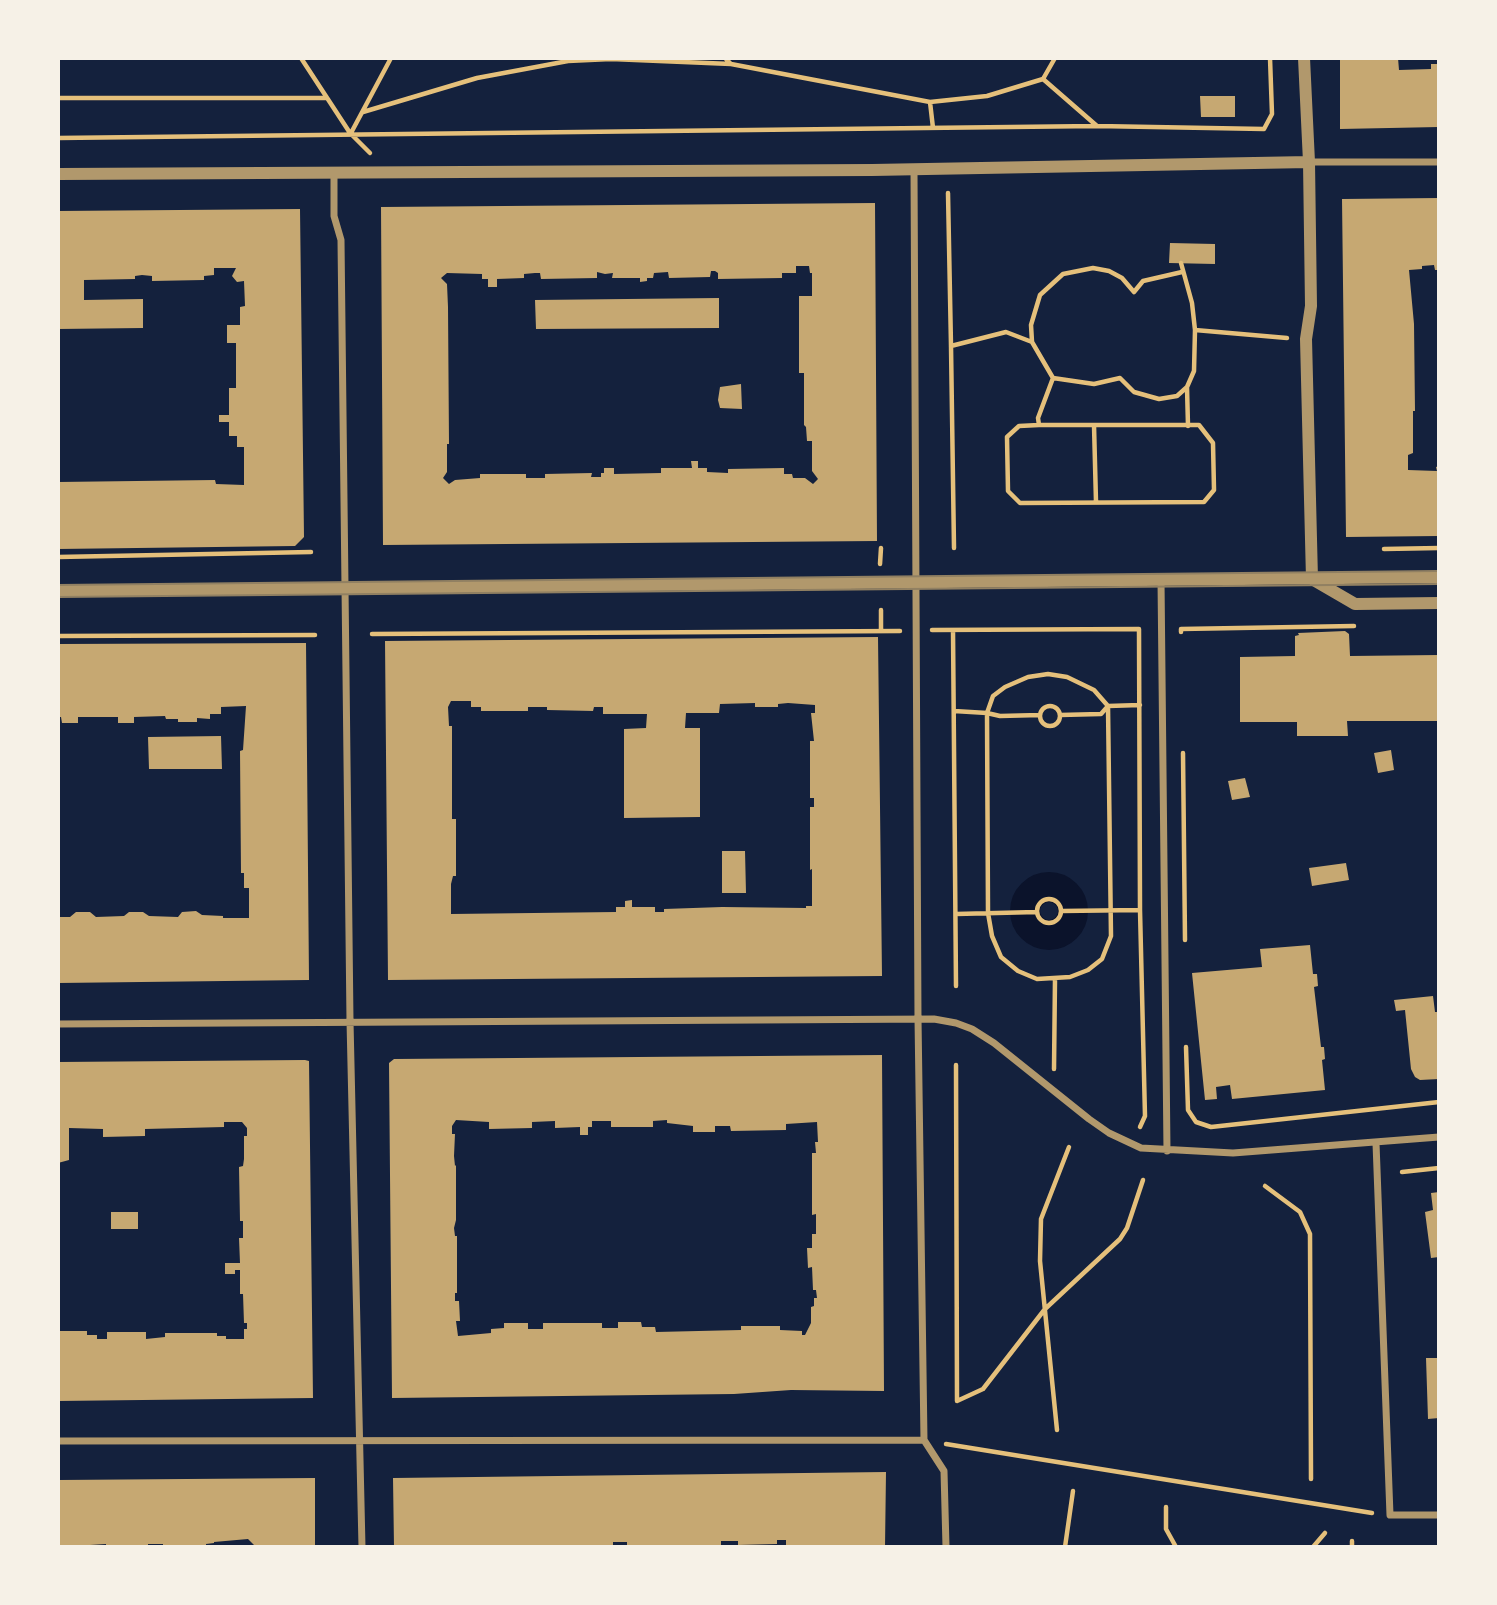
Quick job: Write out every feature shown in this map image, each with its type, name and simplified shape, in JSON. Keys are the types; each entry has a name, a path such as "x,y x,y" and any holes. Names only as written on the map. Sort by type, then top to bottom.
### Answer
{"street":[{"path":"1304,58 1309,162 1311,306 1306,339 1312,579"},
{"path":"58,174 914,169 1439,162"},
{"path":"914,169 918,1018 924,1440 944,1471 946,1547"},
{"path":"334,172 334,216 341,240 350,1021 362,1547"},
{"path":"58,591 1439,578"},
{"path":"1312,579 1355,604 1439,603"},
{"path":"1161,580 1167,1151"},
{"path":"58,1024 918,1018 956,1023 972,1029 994,1043 1109,1133 1141,1147 1167,1151 1233,1153 1439,1137"},
{"path":"1376,1143 1390,1515 1439,1515"},
{"path":"58,1441 924,1440"}],"path":[{"path":"301,58 350,133 371,154"},
{"path":"350,133 391,58"},
{"path":"726,58 731,64"},
{"path":"363,111 477,78 568,61 611,59 731,64 930,102 987,96 1043,79 1055,58"},
{"path":"58,138 1097,126 1264,129 1272,114 1270,58"},
{"path":"1043,79 1097,126"},
{"path":"58,99 327,98"},
{"path":"930,102 933,128"},
{"path":"948,193 954,548"},
{"path":"1053,378 1094,384 1120,378 1134,392 1159,399 1177,396 1187,387 1194,372 1195,330 1192,303 1181,263"},
{"path":"1053,378 1032,342 1031,325 1040,295 1063,274 1093,268 1109,271 1122,278 1134,292 1143,281 1182,272"},
{"path":"1195,330 1306,339"},
{"path":"951,346 1006,332 1032,342"},
{"path":"1039,425 1038,418 1053,378"},
{"path":"1187,387 1188,426"},
{"path":"1039,425 1199,425 1213,443 1214,490 1204,502 1020,503 1008,491 1007,437 1019,426 1039,425"},
{"path":"1094,425 1096,502"},
{"path":"880,566 881,548"},
{"path":"1384,549 1439,548"},
{"path":"58,557 311,552"},
{"path":"881,610 881,631"},
{"path":"1181,642 1181,629 1354,626"},
{"path":"932,630 1139,629 1140,910 1145,1115 1140,1127"},
{"path":"953,630 956,986"},
{"path":"372,634 664,636 904,631"},
{"path":"58,636 315,635"},
{"path":"1048,674 1067,677 1094,690 1108,706 1111,936 1102,959 1088,970 1055,979 1037,979 1018,971 1001,957 992,936 988,913 987,713 993,696 1005,687 1028,677 1048,674"},
{"path":"1060,715 1101,713 1108,706 1140,705"},
{"path":"1049,706 1056,708 1060,715 1058,721 1051,725 1042,722 1040,715 1043,708 1049,706"},
{"path":"954,711 1000,716 1040,715"},
{"path":"1183,751 1184,944"},
{"path":"1051,898 1060,903 1062,911 1059,920 1049,923 1041,920 1037,912 1042,901 1051,898"},
{"path":"1062,911 1140,910"},
{"path":"956,914 1037,912"},
{"path":"1055,979 1055,1070"},
{"path":"1186,1036 1188,1110 1196,1122 1211,1127 1439,1102"},
{"path":"956,1065 957,1401 983,1389 1045,1309 1120,1240 1131,1218 1143,1180"},
{"path":"1056,1430 1040,1261 1041,1219 1069,1147"},
{"path":"1402,1172 1439,1168"},
{"path":"1265,1186 1300,1212 1310,1234 1311,1479"},
{"path":"924,1440 1338,1509 1390,1515"},
{"path":"1065,1547 1073,1492"},
{"path":"1166,1507 1166,1529 1176,1547"},
{"path":"1313,1547 1325,1533"}],"building":[{"path":"1340,58 1398,58 1399,70 1431,69 1431,64 1439,64 1439,127 1340,129"},
{"path":"1200,96 1235,96 1235,117 1201,117"},
{"path":"1439,198 1439,270 1435,270 1434,265 1409,270 1414,324 1415,411 1413,453 1408,455 1408,470 1437,471 1436,467 1439,466 1439,536 1346,537 1342,199"},
{"path":"875,203 877,541 383,545 381,207","holes":["796,266 809,266 812,273 812,296 799,296 799,373 804,373 804,425 807,441 812,441 812,471 818,479 813,484 805,478 793,478 792,474 784,474 784,468 707,472 707,468 698,468 698,461 691,461 692,468 661,468 661,473 614,474 614,468 604,468 601,477 591,477 592,473 545,474 545,478 526,478 526,474 480,474 480,478 455,480 449,484 443,478 447,472 449,444 448,307 447,284 441,278 447,273 482,274 482,279 488,279 488,287 497,287 497,279 524,278 524,274 535,273 540,273 541,279 597,278 597,272 613,273 612,278 640,278 640,282 653,278 654,273 668,272 669,278 710,277 711,271 718,273 718,279 782,278 782,273 796,273"]},
{"path":"300,209 304,537 295,546 58,549 58,482 215,480 216,484 244,485 244,447 237,447 237,436 229,436 229,422 219,422 219,415 229,415 229,388 236,388 236,343 227,343 227,325 240,325 240,307 245,306 244,281 237,282 232,276 236,268 214,268 214,275 204,276 204,280 152,281 152,276 142,275 135,276 135,279 84,280 84,300 143,299 143,328 58,329 58,211"},
{"path":"1170,243 1215,244 1215,264 1169,263"},
{"path":"719,298 719,328 536,329 535,300"},
{"path":"741,384 742,409 720,408 720,387"},
{"path":"1345,631 1349,634 1350,656 1439,655 1439,721 1347,721 1348,736 1297,736 1297,722 1240,722 1240,657 1295,656 1295,636 1299,635 1298,633"},
{"path":"878,637 882,976 388,980 385,641","holes":["451,701 471,701 471,707 481,707 481,711 528,711 528,707 593,711 594,707 603,707 603,714 647,714 646,728 624,729 624,818 700,817 700,728 685,728 686,713 719,713 720,704 755,703 755,707 778,707 778,704 788,703 815,705 815,713 811,713 814,741 810,741 810,798 814,798 814,807 810,807 812,906 664,909 664,912 655,912 655,907 632,907 632,900 625,901 625,907 616,907 616,912 451,914 451,884 453,876 456,876 456,819 452,819 452,726 449,726 448,707"]},
{"path":"306,643 309,980 58,983 58,917 70,917 76,912 90,912 96,917 143,912 149,916 178,917 182,912 196,911 202,915 223,918 249,918 249,888 244,888 244,873 241,873 240,751 243,750 246,706 221,707 221,714 210,714 210,719 197,718 197,722 178,722 178,719 166,719 165,716 134,717 134,723 118,723 118,717 78,717 78,723 62,723 61,717 58,717 58,644"},
{"path":"221,736 222,769 149,769 148,737"},
{"path":"1391,750 1394,770 1378,773 1374,753"},
{"path":"1245,778 1250,797 1232,800 1228,781"},
{"path":"722,851 745,851 746,893 722,893"},
{"path":"1346,863 1349,880 1312,886 1309,868"},
{"path":"1310,945 1313,974 1317,974 1318,986 1314,987 1321,1047 1324,1047 1325,1059 1322,1060 1325,1090 1232,1099 1230,1085 1216,1087 1217,1099 1205,1100 1192,973 1262,967 1260,949"},
{"path":"1433,996 1435,1012 1439,1012 1439,1079 1420,1080 1411,1069 1405,1010 1396,1011 1394,1000"},
{"path":"882,1055 884,1391 791,1390 734,1394 392,1398 389,1063 394,1059","holes":["456,1120 489,1122 489,1129 532,1128 532,1122 555,1121 555,1128 580,1127 580,1135 588,1135 588,1127 592,1127 592,1121 611,1121 611,1127 653,1127 653,1121 667,1120 667,1123 693,1126 693,1132 715,1132 715,1126 730,1126 731,1131 786,1130 786,1124 817,1122 818,1142 815,1142 816,1153 812,1153 812,1215 816,1214 816,1234 812,1234 812,1248 807,1248 808,1268 812,1267 813,1290 816,1290 817,1298 814,1298 814,1306 811,1307 811,1323 805,1335 802,1335 802,1331 780,1330 780,1326 741,1326 741,1330 656,1332 655,1327 642,1327 641,1322 618,1322 618,1328 602,1328 602,1323 543,1323 543,1329 528,1329 528,1323 504,1323 504,1328 491,1329 491,1333 458,1336 456,1321 460,1321 459,1301 455,1301 457,1236 454,1228 456,1165 455,1134 452,1134 452,1126"]},
{"path":"309,1061 313,1398 58,1401 58,1331 87,1331 87,1335 97,1335 97,1339 107,1339 107,1332 146,1332 146,1339 165,1337 165,1333 217,1333 217,1336 226,1336 226,1339 244,1339 247,1323 244,1323 243,1294 240,1294 240,1270 235,1270 235,1274 225,1274 225,1263 240,1263 239,1238 243,1238 243,1221 240,1221 239,1167 243,1166 244,1136 247,1136 247,1128 242,1122 224,1122 224,1127 145,1129 145,1136 103,1137 103,1129 69,1128 69,1160 58,1163 58,1062"},
{"path":"1439,1192 1439,1257 1431,1258 1425,1212 1433,1210 1431,1193"},
{"path":"111,1212 138,1212 138,1229 111,1229"},
{"path":"1426,1358 1439,1358 1439,1418 1428,1419"},
{"path":"886,1472 885,1547 786,1547 786,1540 777,1540 777,1544 738,1545 738,1541 721,1541 721,1545 627,1546 627,1542 613,1542 613,1547 394,1547 393,1478"},
{"path":"315,1478 315,1547 256,1547 248,1539 214,1542 206,1544 206,1547 163,1547 163,1544 148,1544 148,1547 106,1547 106,1544 58,1547 58,1480"}],"waterway":[{"path":"1049,887 1066,894 1073,911 1066,928 1049,935 1032,928 1025,911 1032,894 1049,887"}],"tram line":[{"path":"58,585 1439,571"},
{"path":"58,597 1439,584"}]}
